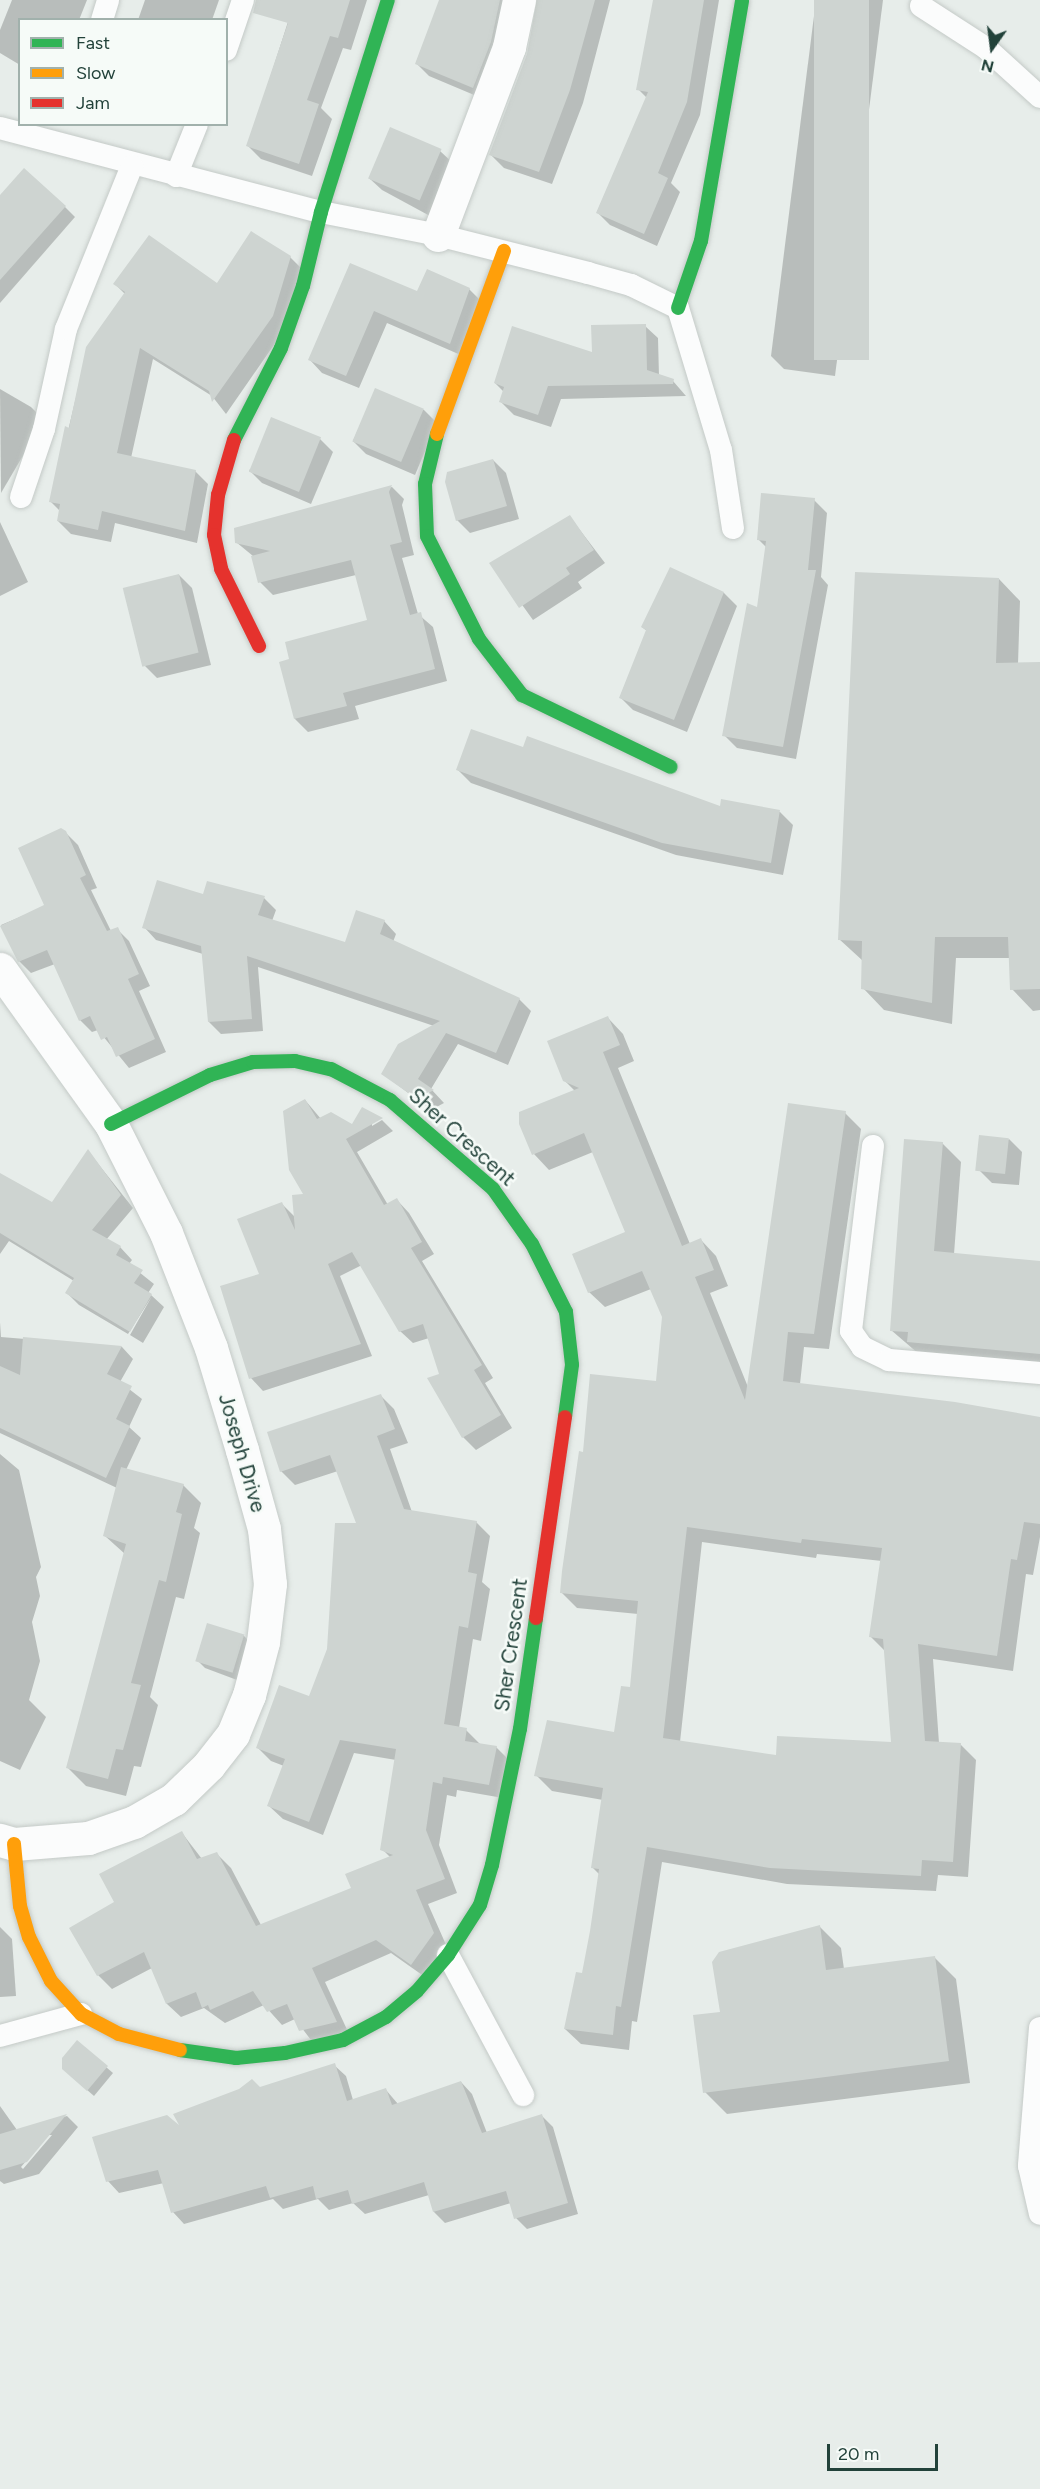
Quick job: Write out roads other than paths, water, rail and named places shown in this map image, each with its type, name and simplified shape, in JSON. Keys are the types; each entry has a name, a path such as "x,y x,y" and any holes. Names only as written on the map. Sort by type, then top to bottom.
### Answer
{"street":[{"path":"259,646 221,569 214,535 218,495 230,448 281,348 303,286 321,212 388,0"},
{"path":"438,235 509,47 519,0"},
{"path":"678,308 701,241 742,0"},
{"path":"504,251 437,433 425,484 427,536 479,639 522,696 671,767"},
{"name":"Joseph Drive","path":"0,969 111,1124 166,1233 211,1348 242,1450 265,1540 270,1584 262,1642 249,1695 233,1734 209,1765 174,1799 134,1822 88,1838 7,1842"},
{"name":"Sher Crescent","path":"7,1842 28,1937 51,1981 81,2014 119,2034 165,2049 236,2058 285,2053 343,2040 386,2017 417,1991 448,1955 480,1905 492,1865 520,1729 572,1365 566,1312 532,1244 493,1189 390,1101 331,1069 295,1061 253,1062 210,1075 111,1124"}],"lane":[{"path":"103,18 108,0"},
{"path":"228,44 243,0"},
{"path":"921,6 986,48 1040,97"},
{"path":"176,176 194,126"},
{"path":"3,133 321,212 438,235 504,251 631,285 678,308 722,450 733,528"},
{"path":"21,497 44,429 66,329 132,166"},
{"path":"873,1146 850,1331 862,1347 889,1360 1040,1373"},
{"path":"448,1955 523,2095"},
{"path":"0,2036 81,2014"},
{"path":"1040,2028 1029,2166 1037,2182 1040,2214"}]}
